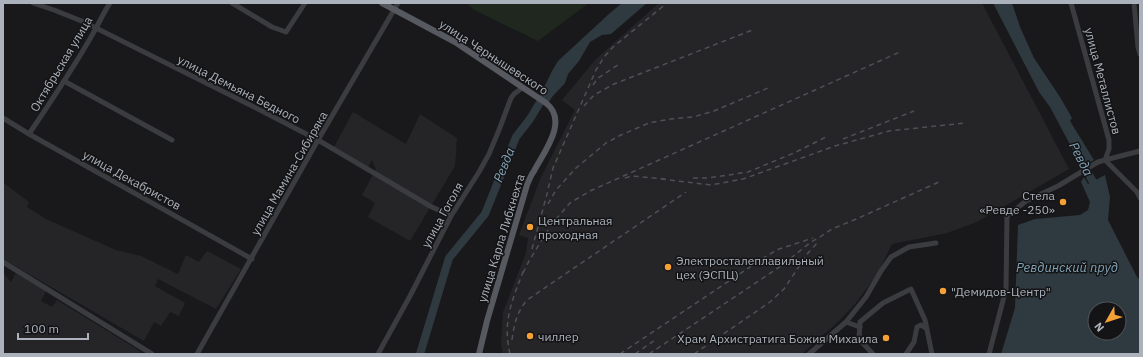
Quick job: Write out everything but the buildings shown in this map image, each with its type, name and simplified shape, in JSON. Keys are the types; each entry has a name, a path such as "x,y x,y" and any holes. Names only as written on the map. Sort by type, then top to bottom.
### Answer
{"main road":[{"name":"улица Чернышевского","path":"382,3 455,42 552,108"},
{"name":"улица Карла Либкнехта","path":"479,354 487,321 527,185 552,138 556,122 555,114 552,108"}],"street":[{"name":"улица Демьяна Бедного","path":"33,3 84,22 252,106 318,140 438,210 451,216"},
{"name":"Октябрьская улица","path":"29,134 64,81 110,3"},
{"path":"232,3 272,27 286,32 305,3"},
{"name":"улица Мамина-Сибиряка","path":"197,354 318,140 398,3"},
{"name":"улица Металлистов","path":"1071,3 1109,140 1109,149 1105,160"},
{"path":"1134,3 1140,54"},
{"path":"64,81 172,140"},
{"name":"улица Гоголя","path":"378,354 451,216 489,154 511,98 522,88"},
{"name":"улица Декабристов","path":"3,118 252,259"},
{"path":"989,354 1006,289 1007,216 1026,201 1058,186 1098,162 1140,151"},
{"path":"1105,160 1137,192 1140,198"},
{"path":"809,354 846,322 866,297 891,257 909,247 936,243"},
{"path":"3,262 152,354"},
{"path":"873,354 859,339 860,322 883,303 911,288 925,320 932,354"},
{"path":"846,322 860,327"},
{"path":"906,354 914,342 917,327 921,325 926,328"}],"shaded area":[{"path":"466,3 589,3 538,41 474,10"},
{"path":"659,3 982,3 1069,169 977,222 947,233 892,244 877,275 855,304 839,321 802,354 503,354 501,344 503,312 526,253 528,238 519,235 541,177 575,110 562,100 596,59"},
{"path":"353,112 406,144 420,114 457,138 455,166 410,241 368,217 375,203 362,195 376,169 372,160 368,167 334,147"},
{"path":"3,184 29,202 27,207 46,219 116,250 141,256 178,274 186,255 199,262 207,251 241,269 216,309 158,279 155,286 185,303 179,316 170,312 161,326 154,322 144,341 3,259"},
{"path":"3,273 11,282 16,273 46,291 41,301 52,307 57,300 140,351 139,354 3,354"}],"water":[{"path":"622,3 647,3 611,34 602,35 590,42 579,61 568,74 565,83 549,102 540,96 558,61"},
{"path":"993,3 1012,3 1020,27 1034,58 1060,97 1072,118 1070,121 1094,160 1082,167 1050,107 1039,92"},
{"name":"Ревдинский пруд","path":"1105,175 1110,197 1108,220 1137,277 1140,280 1140,354 1001,354 1015,308 1018,225 1035,219 1080,215 1088,210 1090,202 1081,182 1084,177 1088,184"}],"waterway":[{"name":"Ревда","path":"420,354 449,258 485,214 516,137 530,119 545,94"},
{"name":"Ревда","path":"1079,157 1093,182 1095,192"}],"railway":[{"path":"532,249 553,168 596,70 604,57 613,47 667,3"},
{"path":"584,106 594,95 614,84 755,29"},
{"path":"523,273 551,225 570,203 590,191 902,51"},
{"path":"593,85 598,78 621,63"},
{"path":"548,204 556,190 576,168 606,143 621,135 649,123 693,117 714,111 768,88"},
{"path":"843,139 914,111"},
{"path":"661,179 711,185 743,179 835,146 889,131 965,123"},
{"path":"693,178 708,178 748,172 794,153 826,137"},
{"path":"625,178 632,176 665,179"},
{"path":"649,354 781,266 811,242 832,229 939,182"},
{"path":"512,340 516,318 527,300 686,192"},
{"path":"620,354 768,255 779,249 813,238"},
{"path":"694,354 770,302 784,289 808,253 818,242"},
{"path":"510,354 507,330 508,320 513,299 525,267"},
{"path":"635,354 655,340"}],"place":[{"name":"Стела «Ревде -250»","path":"1063,202"},
{"name":"Центральная проходная","path":"530,227"},
{"name":"Электросталеплавильный цех (ЭСПЦ)","path":"668,267"},
{"name":"\"Демидов-Центр\"","path":"943,291"},
{"name":"чиллер","path":"530,336"},
{"name":"Храм Архистратига Божия Михаила","path":"886,338"}]}
